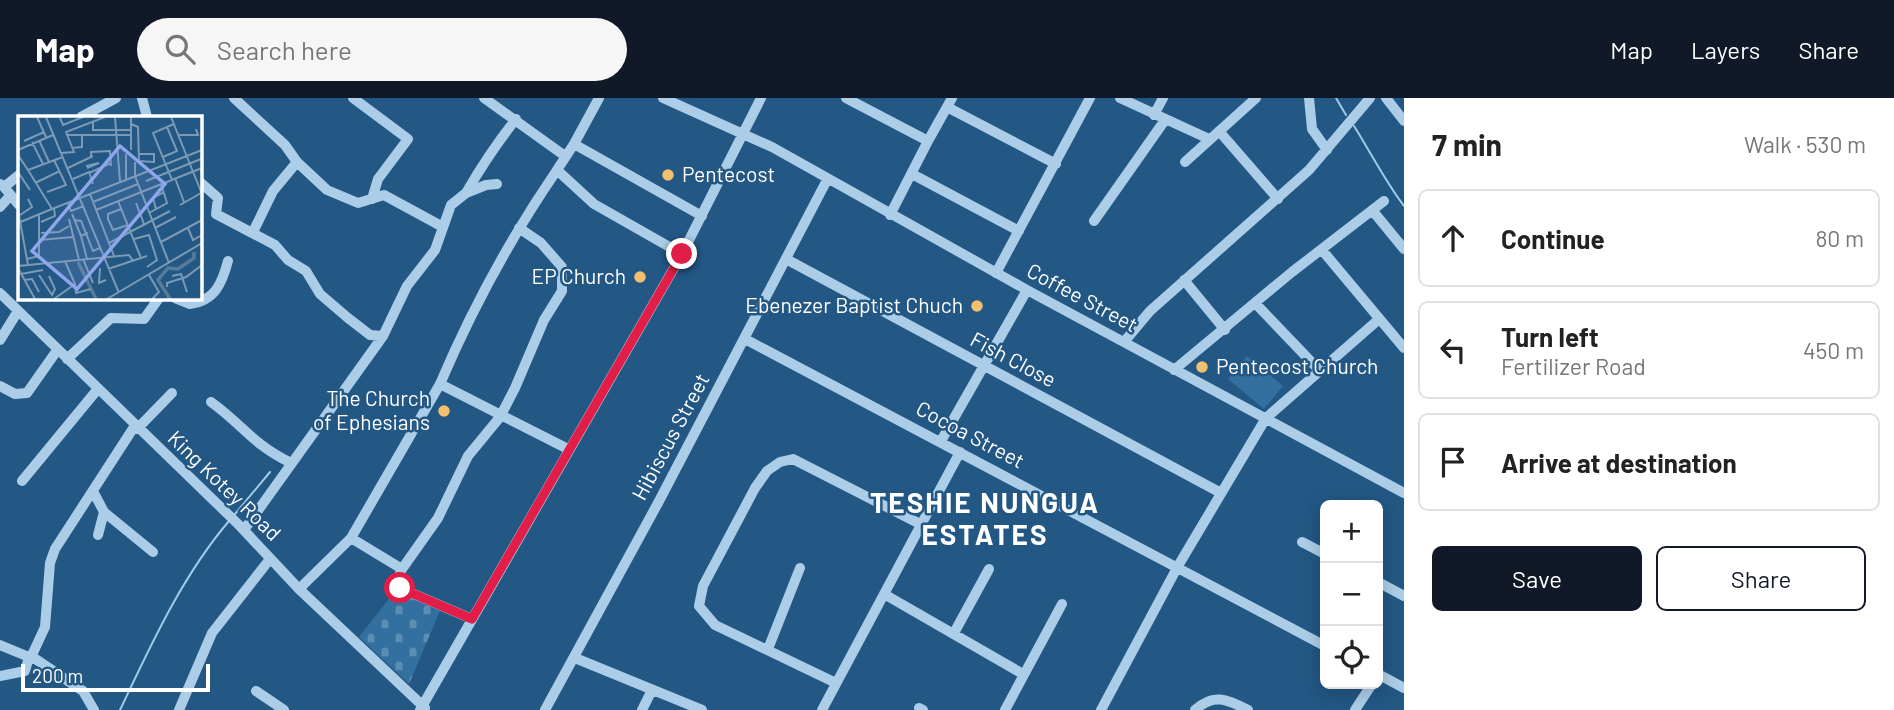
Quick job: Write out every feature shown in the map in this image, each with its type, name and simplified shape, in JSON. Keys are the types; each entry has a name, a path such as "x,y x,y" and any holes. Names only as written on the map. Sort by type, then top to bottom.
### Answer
{"street":[{"path":"83,116 116,98"},
{"path":"142,98 147,116"},
{"path":"234,98 285,145 297,162 327,190 358,203 384,195 443,227"},
{"path":"353,98 408,139 378,179 372,199"},
{"path":"484,98 565,156"},
{"path":"299,589 351,538 440,384 479,299 519,228 574,144 599,98"},
{"name":"Coffee Street","path":"663,98 743,134 1404,493"},
{"path":"423,709 682,254 761,98"},
{"path":"846,98 928,141"},
{"path":"996,273 1090,98"},
{"path":"1120,98 1209,139"},
{"path":"1154,115 1163,98"},
{"path":"1185,162 1256,98"},
{"path":"1308,98 1312,129 1327,150"},
{"path":"1124,342 1139,323 1184,280 1278,199 1327,150 1370,98"},
{"path":"1386,98 1404,121"},
{"path":"890,215 949,103 1056,164"},
{"path":"242,528 383,336 407,286 435,250 451,205 466,193 479,177 488,153 516,119"},
{"path":"1094,221 1165,120"},
{"path":"1219,131 1278,199"},
{"path":"574,144 702,216"},
{"path":"254,232 272,191 297,162"},
{"path":"557,170 594,204 682,254"},
{"path":"912,174 1020,230"},
{"path":"0,207 5,189 18,176"},
{"name":"Hibiscus Street","path":"545,710 827,180"},
{"path":"201,183 218,198 216,214 254,232 306,271 320,293 348,318 370,335 383,336"},
{"path":"466,193 486,185 497,184"},
{"path":"5,189 18,204"},
{"path":"1174,370 1384,201"},
{"path":"1372,210 1404,249"},
{"path":"472,619 400,588 397,580 438,518 468,456 500,417 544,320 562,291 562,267 541,243 519,228"},
{"path":"1322,250 1404,348"},
{"name":"Fish Close","path":"786,259 1221,493"},
{"path":"178,299 190,304 211,296 223,279 228,261"},
{"path":"1184,280 1225,330"},
{"path":"941,441 1027,290"},
{"name":"King Kotey Road","path":"0,293 136,428 225,511 299,589 423,709"},
{"path":"67,359 111,318 144,319 158,299"},
{"path":"1255,303 1320,371"},
{"path":"0,340 18,311"},
{"path":"1101,710 1178,566 1266,418 1378,320"},
{"name":"Cocoa Street","path":"745,338 1320,643"},
{"path":"0,386 15,394 27,393 58,349"},
{"path":"440,384 500,417 569,449"},
{"path":"22,481 97,390"},
{"path":"0,676 25,671 45,627 50,563 55,550 136,428 172,393"},
{"path":"211,402 236,420 242,431 258,445 291,463"},
{"path":"822,710 960,452"},
{"path":"836,682 706,618 699,606 699,594 767,471 780,462 793,459 922,525"},
{"path":"94,493 104,512 153,552"},
{"path":"98,535 104,512"},
{"path":"351,538 402,569"},
{"path":"1302,542 1320,551"},
{"path":"178,710 212,633 270,559"},
{"path":"768,649 800,568"},
{"path":"954,633 989,569"},
{"path":"1383,585 1404,596"},
{"path":"884,594 1024,674"},
{"path":"1005,710 1062,604"},
{"path":"0,646 30,657 83,691 94,710"},
{"path":"575,658 702,710"},
{"path":"1383,677 1404,688"},
{"path":"1355,710 1369,689"},
{"path":"642,710 652,690"},
{"path":"256,691 284,710"},
{"path":"1195,710 1204,701 1215,698 1248,710"}],"green space":[{"path":"1247,356 1283,386 1264,409 1228,379"},
{"path":"395,591 440,611 409,684 359,637"}],"waterway":[{"path":"1336,98 1346,115"},
{"path":"1354,126 1404,206"},
{"path":"235,514 270,472"},
{"path":"120,710 182,588 229,521"}],"place":[{"name":"Pentecost","path":"668,175"},
{"name":"EP Church","path":"640,277"},
{"name":"Ebenezer Baptist Chuch","path":"977,306"},
{"name":"Pentecost Church","path":"1202,367"},
{"name":"The Church of Ephesians","path":"444,411"}],"district":[{"name":"TESHIE NUNGUA ESTATES","path":"985,519"}],"route":[{"path":"400,588 472,619 682,254"}]}
